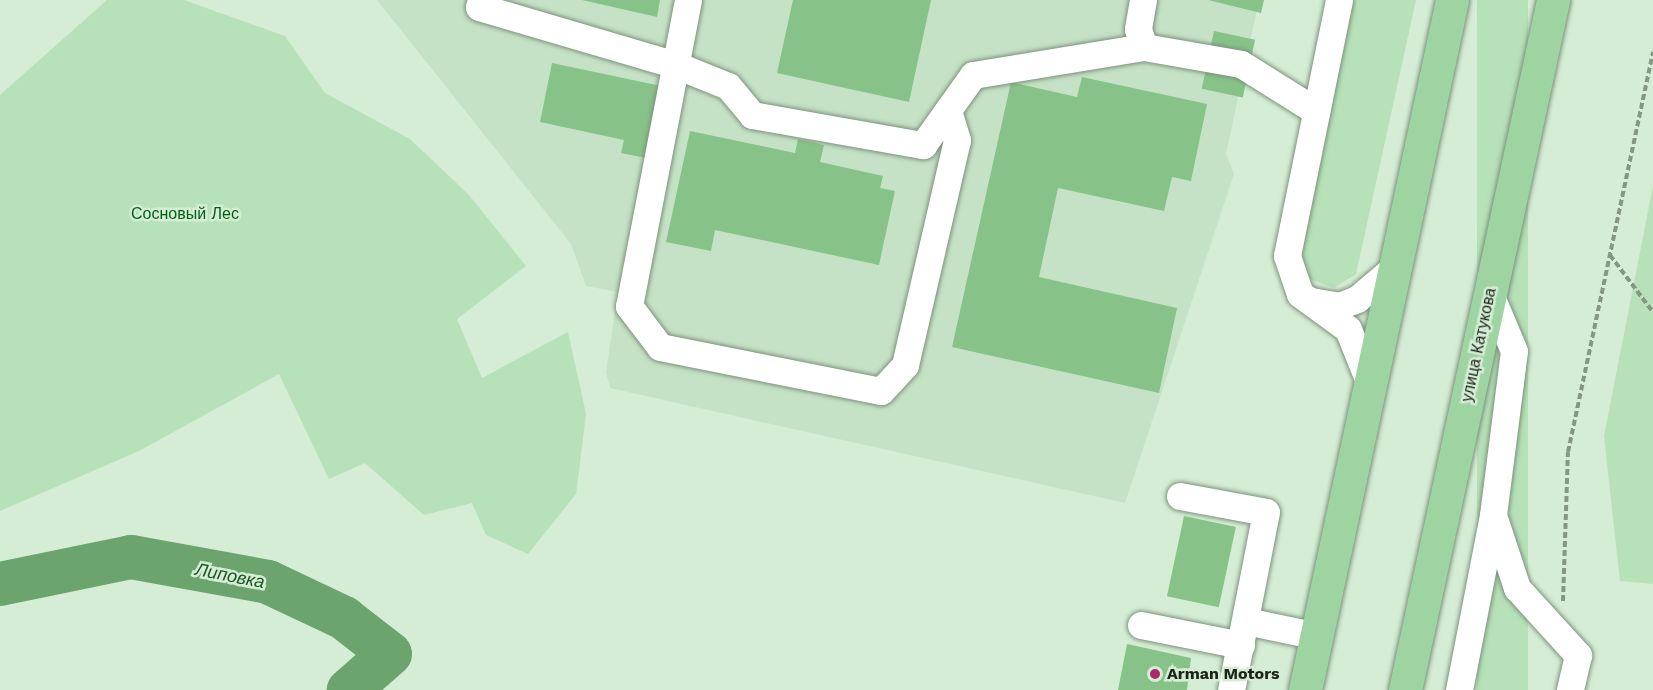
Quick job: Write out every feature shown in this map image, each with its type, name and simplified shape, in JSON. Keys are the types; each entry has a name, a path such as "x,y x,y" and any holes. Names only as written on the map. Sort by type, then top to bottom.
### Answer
{"main road":[{"path":"1305,690 1452,0"},
{"name":"улица Катукова","path":"1405,690 1553,0"}],"street":[{"path":"481,0 480,7 676,65 728,86 752,115 923,145 973,75 1024,62 1144,46 1241,64 1316,111"},
{"path":"688,0 629,306 660,346 881,391 906,365 957,140 948,110"},
{"path":"1143,0 1138,29 1144,46"},
{"path":"1339,0 1287,256 1300,294 1348,329 1370,384"},
{"path":"1300,294 1316,304 1339,306 1374,289 1396,266"},
{"path":"1459,690 1493,515 1514,351 1490,294"},
{"path":"1180,496 1266,512 1231,690"},
{"path":"1493,515 1517,588 1578,655 1570,690"},
{"path":"1141,625 1317,636"}],"path":[{"path":"1562,636 1568,452 1653,52"},
{"path":"1610,254 1653,312"}],"shaded area":[{"path":"377,0 1259,0 1226,154 1234,174 1125,503 610,388 606,372 618,292 586,286 571,244"}],"green space":[{"name":"Сосновый Лес","path":"107,0 184,0 285,36 325,93 410,139 469,195 526,266 457,319 482,378 568,332 586,414 576,494 528,554 486,535 472,503 424,515 365,463 329,479 279,374 139,451 0,511 0,95"},
{"path":"1350,0 1416,0 1356,274 1334,288 1307,278 1296,251"},
{"path":"1477,0 1528,0 1528,690 1477,690"},
{"path":"1653,186 1653,584 1620,581 1604,436"}],"building":[{"path":"582,0 660,0 657,17"},
{"path":"793,0 931,0 909,102 777,73"},
{"path":"1208,0 1264,0 1261,13"},
{"path":"1214,31 1255,40 1243,97 1202,89"},
{"path":"552,63 661,86 646,158 621,153 624,140 540,122"},
{"path":"1082,77 1207,104 1191,181 1172,177 1164,211 1058,188 1039,277 1177,308 1159,393 952,347 1011,82 1077,97"},
{"path":"690,131 795,153 798,139 824,145 820,162 883,176 880,188 895,191 879,265 715,230 711,251 666,242"},
{"path":"1184,516 1236,527 1219,607 1167,596"},
{"name":"Arman Motors","path":"1127,644 1191,658 1187,690 1118,690"}],"waterway":[{"name":"Липовка","path":"0,584 131,557 268,582 344,618 390,654 349,690"}],"place":[{"name":"Arman Motors","path":"1155,674"}]}
